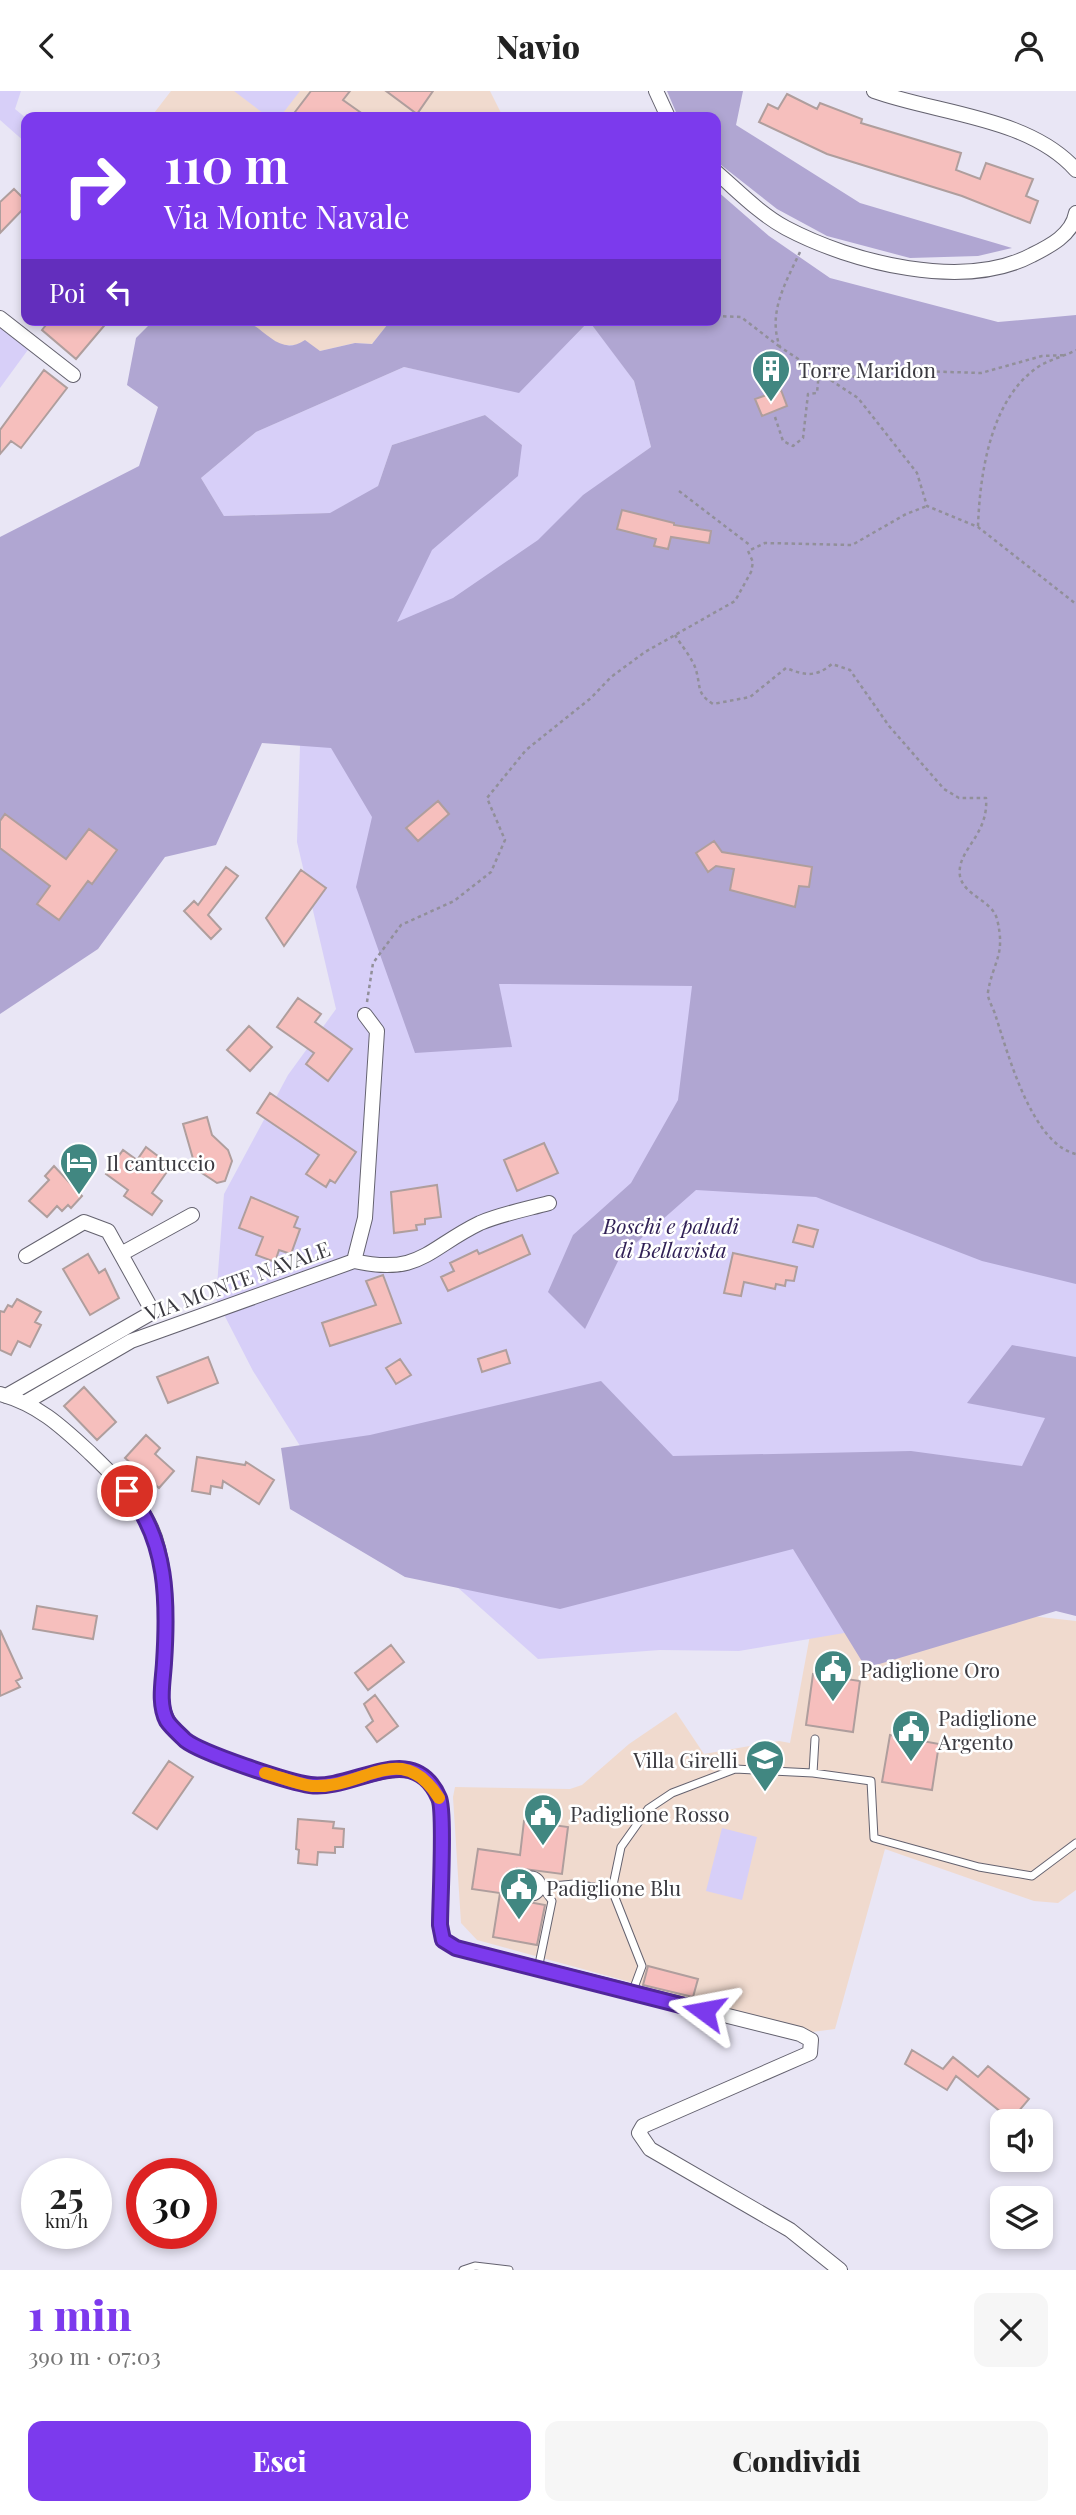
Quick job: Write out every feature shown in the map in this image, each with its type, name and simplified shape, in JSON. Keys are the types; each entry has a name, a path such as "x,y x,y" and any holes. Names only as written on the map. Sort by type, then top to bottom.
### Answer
{"street":[{"path":"656,91 666,112"},
{"path":"874,91 958,112 1035,139 1061,154 1076,170"},
{"path":"721,176 771,218 807,237 885,264 922,271 982,271 1023,260 1057,242 1074,221 1076,213"},
{"path":"0,318 73,375"},
{"path":"354,1261 365,1218 377,1031 365,1015"},
{"name":"VIA MONTE NAVALE","path":"26,1402 131,1341 354,1261 380,1267 408,1264 438,1250 481,1223 549,1203"},
{"path":"121,1254 192,1215"},
{"name":"VIA MONTE NAVALE","path":"3,1395 153,1312 108,1231 84,1222 26,1256"},
{"name":"VIA MONTE NAVALE","path":"3,1395 26,1402 51,1416 113,1474 141,1508 158,1546 166,1594 162,1702 167,1721 187,1742 260,1771 312,1786 344,1782 390,1769 409,1769 426,1778 440,1800 440,1925 443,1940 456,1948 800,2034 811,2040 810,2053 643,2126 639,2133 641,2140 650,2148 790,2231 840,2270"}],"lane":[{"path":"813,1773 815,1739"},
{"path":"632,1994 642,1966 612,1890 621,1847 657,1801 735,1769 813,1773 871,1781 874,1838 979,1867 1032,1876 1076,1843"},
{"path":"538,1969 552,1901 542,1887 574,1884 612,1890"},
{"path":"463,2270 475,2266 509,2270"}],"path":[{"path":"780,347 775,333 774,314 807,237"},
{"path":"721,316 741,317 771,342 858,398 917,473 927,506"},
{"path":"978,527 988,458 1011,394 1041,365 1076,350"},
{"path":"823,375 839,378 918,371 981,373 1042,356 1067,355"},
{"path":"775,417 783,441 793,446 803,438 808,394 817,393 819,372"},
{"path":"679,491 751,547"},
{"path":"365,1015 373,963 401,925 454,901 491,872 505,840 487,799 526,750 592,698 611,677 675,635 735,601 751,572 753,562 748,551 751,547 765,543 852,545 905,514 927,506 978,527 1076,604"},
{"path":"675,635 696,670 696,685 701,697 713,704 750,697 786,668 803,675 819,674 832,664 850,670 889,726 944,789 959,798 986,798 987,814 980,833 964,853 960,876 968,890 986,903 996,915 1000,958 987,994 1022,1097 1054,1141 1068,1152 1076,1154"}],"shaded area":[{"path":"171,91 490,91 500,112 155,112"},
{"path":"667,91 743,91 736,125 860,203 1012,248 978,256 910,258 827,236 777,209 721,165 721,112 676,112"},
{"path":"721,194 769,236 830,278 998,322 1076,315 1076,1284 982,1261 816,1197 696,1190 620,1257 585,1329 548,1292 573,1235 631,1183 678,1100 692,986 499,984 512,1047 415,1053 356,887 372,817 331,748 262,743 216,845 165,857 98,949 0,1014 0,537 139,466 158,407 127,385 136,338 148,326 254,326 279,343 295,345 305,340 320,351 355,343 372,344 386,326 584,326 519,393 404,367 256,432 201,478 224,516 330,513 378,486 392,445 485,415 522,445 518,476 432,550 397,622 453,598 538,540 583,495 651,447 634,381 593,326 721,326"},
{"path":"252,326 386,326 372,344 355,343 320,351 298,345 282,345 268,339"},
{"path":"1012,1345 1076,1357 1076,1616 1056,1611 866,1668 793,1549 560,1609 405,1577 290,1509 281,1448 370,1435 601,1381 673,1456 911,1451 1022,1466 1045,1418 967,1403"},
{"name":"Villa Girelli","path":"824,1560 1031,1616 1076,1621 1076,1890 1058,1903 1034,1901 885,1849 835,2029 812,2032 477,1940 461,1923 453,1797 455,1787 570,1789 582,1785 629,1744 676,1712 704,1754 779,1741 790,1743"}],"green space":[{"path":"0,91 21,91 15,109 21,114 21,139 0,120"},
{"path":"234,91 300,91 284,112 261,112"},
{"path":"0,323 30,347 0,388"},
{"name":"Boschi e paludi di Bellavista","path":"583,326 593,326 634,381 651,447 594,488 1076,499 1076,1607 850,1632 739,1651 660,1650 538,1659 302,1449 253,1371 216,1299 224,1194 288,1075 336,1009 297,842 300,746 283,611 348,503 331,513 224,516 201,478 256,432 404,367 519,392","holes":["485,415 522,445 363,496 378,486 392,445"]},
{"path":"722,1828 757,1837 742,1900 706,1891"}],"building":[{"path":"311,91 350,91 343,100 360,112 295,112"},
{"path":"386,91 433,91 418,112 414,112"},
{"path":"787,94 817,109 820,103 862,119 861,123 961,153 956,170 980,179 986,163 1033,179 1026,196 1038,201 1030,223 962,196 827,154 759,122 768,104 778,109"},
{"path":"14,189 21,196 21,211 0,233 0,202"},
{"path":"45,326 104,326 76,359 42,330"},
{"path":"44,370 67,388 21,448 11,441 0,454 0,430"},
{"name":"Torre Maridon","path":"781,390 787,406 762,416 755,399"},
{"path":"622,510 674,525 711,531 709,543 671,537 668,549 654,546 656,539 617,529"},
{"path":"438,801 449,814 418,841 406,828"},
{"path":"5,814 66,859 89,829 117,850 92,884 88,881 59,920 37,904 50,886 0,848 0,821"},
{"path":"714,841 722,852 812,867 809,887 799,886 795,907 730,890 734,869 716,866 708,872 696,853"},
{"path":"226,867 238,876 208,915 221,929 211,939 184,911 194,901 198,905"},
{"path":"301,870 326,888 284,946 266,918"},
{"path":"298,998 321,1014 315,1022 352,1049 328,1081 306,1064 314,1053 277,1027"},
{"path":"249,1026 272,1047 250,1071 227,1050"},
{"path":"270,1093 356,1152 335,1183 330,1180 326,1187 306,1174 319,1155 257,1113"},
{"path":"207,1117 212,1135 228,1150 232,1161 225,1181 217,1183 196,1169 183,1124"},
{"path":"544,1143 558,1173 517,1191 504,1160"},
{"path":"146,1147 171,1166 152,1193 162,1201 152,1215 124,1196 128,1190 106,1174 123,1150 137,1160"},
{"path":"54,1166 82,1196 71,1208 68,1205 62,1211 57,1206 47,1217 29,1201 49,1180 45,1176"},
{"path":"437,1185 441,1217 425,1219 425,1224 416,1225 417,1230 394,1233 391,1192"},
{"path":"251,1197 298,1217 294,1227 300,1229 291,1254 279,1250 275,1262 256,1255 263,1237 239,1228"},
{"path":"798,1225 818,1230 813,1247 793,1242"},
{"path":"522,1235 530,1254 448,1291 441,1277 454,1271 450,1263 477,1250 479,1254"},
{"path":"733,1253 797,1267 794,1281 786,1280 785,1286 776,1284 775,1289 744,1282 741,1296 724,1293"},
{"path":"88,1254 99,1273 105,1269 119,1298 90,1315 63,1269"},
{"path":"383,1275 401,1323 330,1346 322,1323 376,1305 366,1281"},
{"path":"17,1299 41,1312 35,1322 41,1325 30,1347 18,1341 11,1355 0,1350 0,1311 4,1312 8,1305 12,1307"},
{"path":"506,1350 510,1363 482,1372 478,1359"},
{"path":"208,1357 218,1383 168,1403 157,1377"},
{"path":"400,1359 411,1375 396,1384 386,1368"},
{"path":"84,1387 116,1422 97,1440 64,1406"},
{"path":"146,1435 160,1448 155,1454 174,1471 159,1488 125,1458"},
{"path":"197,1457 245,1465 246,1462 274,1480 259,1504 223,1481 222,1488 211,1486 210,1494 192,1491"},
{"path":"37,1606 97,1616 93,1639 33,1629"},
{"path":"0,1630 22,1678 16,1681 20,1687 0,1696"},
{"path":"391,1645 404,1662 368,1690 355,1673"},
{"name":"Padiglione Oro","path":"813,1674 860,1681 853,1732 806,1725"},
{"path":"375,1695 398,1726 377,1742 366,1727 373,1721 364,1704"},
{"name":"Padiglione Argento","path":"890,1735 939,1744 932,1790 882,1782"},
{"path":"169,1761 193,1777 157,1829 133,1813"},
{"path":"298,1819 334,1822 333,1828 344,1829 343,1847 335,1847 335,1853 318,1852 317,1865 298,1863"},
{"path":"524,1821 568,1827 562,1874 517,1868 512,1899 545,1905 537,1945 493,1937 500,1893 472,1889 478,1849 520,1855"},
{"path":"648,1966 698,1979 693,1997 643,1985"},
{"path":"912,2050 943,2069 953,2057 978,2077 988,2066 1029,2099 1020,2109 997,2109 956,2076 947,2090 905,2064"}],"slow traffic":[{"path":"265,1773 312,1786 344,1782 390,1769 409,1769 426,1778 439,1798"}],"place":[{"name":"Torre Maridon","path":"771,403"},
{"name":"Il cantuccio","path":"79,1196"},
{"name":"Padiglione Oro","path":"833,1703"},
{"name":"Padiglione Argento","path":"911,1763"},
{"name":"Villa Girelli","path":"765,1793"},
{"name":"Padiglione Rosso","path":"543,1847"},
{"name":"Padiglione Blu","path":"519,1921"}],"route":[{"path":"127,1491 141,1508 158,1546 166,1594 167,1623 162,1702 167,1721 187,1742 260,1771 312,1786 344,1782 390,1769 409,1769 426,1778 440,1800 440,1925 443,1940 456,1948 704,2011"}]}
